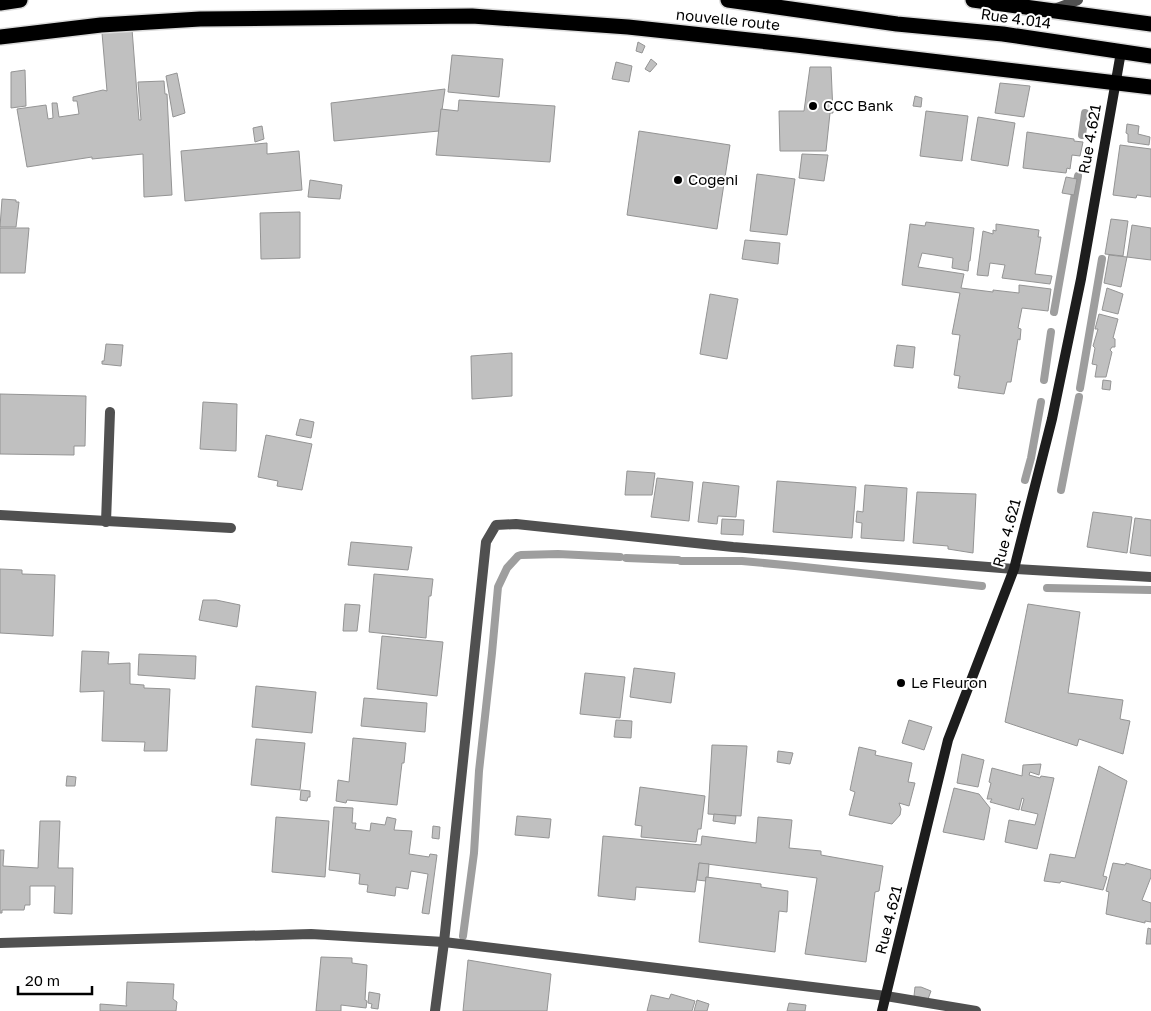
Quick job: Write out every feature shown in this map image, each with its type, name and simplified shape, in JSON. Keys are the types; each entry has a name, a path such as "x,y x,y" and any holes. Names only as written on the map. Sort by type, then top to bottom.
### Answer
{"highway":[{"path":"0,3 20,0"},
{"name":"Rue 4.014","path":"728,0 897,24 1003,34 1151,56"},
{"path":"973,0 1004,2 1049,11 1151,24"},
{"name":"nouvelle route","path":"0,37 101,25 200,19 472,16 628,27 1151,87"}],"street":[{"path":"1049,11 1078,0"},
{"name":"Rue 4.621","path":"882,1011 948,740 1014,569 1052,419 1081,279 1121,52"},
{"path":"106,522 110,412"},
{"path":"0,515 231,528"},
{"path":"436,1011 486,542 496,525 516,524 733,547 1014,569 1151,577"},
{"path":"0,943 311,934 444,942 886,996 976,1011"}],"building":[{"path":"132,29 139,120 141,120 138,82 164,81 165,94 167,94 172,195 144,197 143,154 92,159 92,157 27,167 17,109 46,105 48,119 53,118 52,103 57,103 59,117 79,114 77,101 73,101 73,97 103,90 107,91 102,33 104,31"},
{"path":"638,42 645,46 642,53 636,51"},
{"path":"452,55 503,59 499,97 448,92"},
{"path":"651,59 657,64 650,72 645,69"},
{"path":"616,62 632,66 629,82 612,79"},
{"path":"810,67 831,67 833,113 830,113 826,151 780,151 779,111 804,111"},
{"path":"25,70 26,106 11,108 11,72"},
{"path":"177,73 185,113 173,117 166,76"},
{"path":"1000,83 1030,86 1024,117 995,113"},
{"path":"445,89 439,131 334,141 331,103"},
{"path":"915,96 922,98 921,107 913,106"},
{"path":"459,100 555,106 550,162 436,155 441,109 458,111"},
{"path":"926,111 968,116 962,161 920,156"},
{"path":"978,117 1015,123 1008,166 971,160"},
{"path":"1127,124 1139,126 1138,134 1150,137 1149,145 1128,142"},
{"path":"262,126 264,139 255,142 253,128"},
{"name":"Cogeni","path":"639,131 730,145 717,229 627,215"},
{"path":"1027,132 1083,142 1080,156 1072,155 1070,169 1067,168 1066,173 1023,168"},
{"path":"267,143 267,154 299,151 302,190 185,201 181,151"},
{"path":"1120,145 1151,149 1151,197 1137,195 1136,198 1113,195"},
{"path":"802,154 828,155 824,181 799,178"},
{"path":"757,174 795,179 787,235 750,231"},
{"path":"1066,177 1077,179 1074,195 1062,193"},
{"path":"310,180 342,185 340,199 308,197"},
{"path":"2,199 19,202 16,227 0,227"},
{"path":"300,212 300,258 261,259 260,213"},
{"path":"1111,219 1128,221 1123,256 1105,254"},
{"path":"926,222 974,228 970,261 968,271 952,268 953,258 922,253 918,267 964,274 961,288 1019,293 1019,285 1051,289 1048,311 1022,308 1018,328 1021,329 1020,340 1018,339 1011,382 1007,382 1004,394 958,388 960,376 954,375 960,335 952,334 960,293 902,285 910,224 925,226"},
{"path":"996,224 1039,230 1038,237 1041,237 1035,274 1052,276 1050,284 1002,278 1005,265 990,263 988,276 977,275 983,231 993,234 993,230 996,231"},
{"path":"1132,225 1151,228 1151,260 1127,257"},
{"path":"0,228 29,228 25,273 0,273"},
{"path":"745,240 780,243 778,264 742,259"},
{"path":"1109,255 1127,257 1121,287 1104,283"},
{"path":"1107,288 1123,294 1118,314 1102,310"},
{"path":"710,294 738,299 727,359 700,354"},
{"path":"1099,314 1118,319 1113,338 1115,339 1115,347 1112,347 1110,350 1112,352 1106,377 1095,377 1097,365 1092,364 1095,348 1093,346 1098,329 1095,329"},
{"path":"106,344 123,345 121,366 102,364"},
{"path":"897,345 915,347 913,368 894,366"},
{"path":"512,353 512,396 472,399 471,356"},
{"path":"1103,380 1111,381 1110,390 1102,389"},
{"path":"0,394 86,396 85,446 74,446 74,455 0,454"},
{"path":"203,402 237,404 236,451 200,449"},
{"path":"300,419 314,422 311,438 296,435"},
{"path":"266,435 312,444 302,490 277,486 278,481 258,477"},
{"path":"627,471 655,473 652,495 625,495"},
{"path":"657,478 693,482 689,521 651,517"},
{"path":"777,481 856,487 852,538 773,532"},
{"path":"703,482 739,486 736,517 718,516 717,524 698,522"},
{"path":"865,485 907,488 904,541 861,538 862,523 856,522 857,511 863,512"},
{"path":"917,492 976,494 973,553 948,549 948,546 913,543"},
{"path":"1093,512 1132,517 1127,553 1087,547"},
{"path":"1135,518 1151,520 1151,556 1130,553"},
{"path":"722,519 744,520 743,535 721,534"},
{"path":"351,542 412,547 408,570 348,565"},
{"path":"0,569 22,570 22,574 55,575 53,636 0,633"},
{"path":"374,574 433,579 431,596 429,596 426,638 369,632"},
{"path":"203,600 216,600 240,605 237,627 199,620"},
{"path":"345,604 360,605 357,631 343,631"},
{"path":"1028,604 1080,612 1068,693 1123,700 1120,719 1130,721 1123,754 1079,739 1077,746 1005,722"},
{"path":"382,636 443,642 437,696 377,689"},
{"path":"82,651 109,652 108,664 130,663 130,684 144,685 144,688 170,689 167,751 144,751 145,742 102,741 104,691 80,692"},
{"path":"139,654 196,656 195,679 138,675"},
{"path":"634,668 675,673 671,703 630,697"},
{"path":"585,673 625,677 620,718 580,714"},
{"path":"256,686 316,692 312,733 252,727"},
{"path":"364,698 427,703 425,732 361,726"},
{"path":"616,720 632,721 631,738 614,737"},
{"path":"909,720 932,727 924,750 902,743"},
{"path":"353,738 406,743 397,805 347,800 346,803 336,801 338,780 349,782"},
{"path":"256,739 305,743 300,790 251,785"},
{"path":"712,745 747,746 741,816 708,814"},
{"path":"859,747 876,751 875,755 912,763 908,782 915,783 909,806 899,803 900,815 892,824 849,815 855,792 850,790"},
{"path":"778,751 793,753 790,764 777,762"},
{"path":"962,754 984,760 978,787 957,783"},
{"path":"1041,764 1039,775 1030,772 1029,775 1040,778 1041,776 1054,778 1037,849 1005,842 1009,820 1035,825 1038,814 1021,810 1024,799 1022,798 1019,810 990,802 992,799 987,799 992,768 1022,776 1023,765"},
{"path":"1099,766 1127,781 1103,876 1107,877 1103,890 1061,881 1060,883 1044,881 1050,854 1075,858"},
{"path":"67,776 76,777 75,786 66,786"},
{"path":"640,787 705,796 701,829 698,829 696,842 641,837 642,826 635,825"},
{"path":"954,788 979,794 990,808 984,840 943,832"},
{"path":"301,790 310,791 310,797 308,797 307,801 300,800"},
{"path":"334,807 353,808 352,823 356,823 355,829 370,831 371,823 385,825 387,817 396,819 394,830 412,831 409,854 429,857 430,854 437,855 429,914 422,913 428,874 411,871 408,889 396,887 395,896 367,892 368,885 359,884 360,874 329,870"},
{"path":"714,814 736,816 735,824 713,821"},
{"path":"517,816 551,819 549,838 515,835"},
{"path":"276,817 329,821 325,877 272,872"},
{"path":"758,817 792,820 789,848 821,851 821,855 883,866 879,891 875,892 866,962 805,954 817,878 699,863 695,892 636,887 635,900 598,896 603,836 701,845 702,836 756,843"},
{"path":"40,821 60,821 58,868 73,868 72,914 54,913 55,886 30,886 30,905 25,905 24,910 2,910 2,913 0,913 0,850 4,850 3,866 38,868"},
{"path":"433,826 440,827 439,839 432,838"},
{"path":"699,863 709,864 706,881 697,880"},
{"path":"1113,863 1125,865 1126,863 1151,870 1151,877 1142,900 1151,903 1151,922 1145,921 1145,923 1106,914 1109,892 1106,891"},
{"path":"706,877 761,884 761,887 788,891 787,912 779,911 775,952 699,942"},
{"path":"1148,928 1151,929 1151,944 1146,944"},
{"path":"321,957 352,958 352,963 367,965 366,1008 341,1005 341,1011 316,1011"},
{"path":"468,960 551,974 547,1011 463,1011"},
{"path":"127,982 174,984 173,999 177,1002 176,1011 100,1011 100,1004 127,1006"},
{"path":"915,987 931,991 928,999 914,996"},
{"path":"369,992 380,994 378,1009 371,1008 372,1004 368,1003"},
{"path":"671,994 695,1001 692,1011 647,1011 651,995 669,999"},
{"path":"697,1000 709,1004 707,1011 694,1011"},
{"path":"789,1003 806,1005 805,1011 787,1011"}],"waterway":[{"path":"1082,135 1085,113"},
{"path":"1054,312 1078,176"},
{"path":"1080,388 1102,259"},
{"path":"1044,380 1051,332"},
{"path":"1061,490 1079,397"},
{"path":"1025,480 1041,402"},
{"path":"463,936 474,853 479,771 498,587 507,568 521,555 558,554 620,557"},
{"path":"626,558 678,560"},
{"path":"681,561 742,561 982,586"},
{"path":"1047,588 1151,590"}],"place":[{"name":"CCC Bank","path":"813,106"},
{"name":"Cogeni","path":"678,180"},
{"name":"Le Fleuron","path":"901,683"}]}
